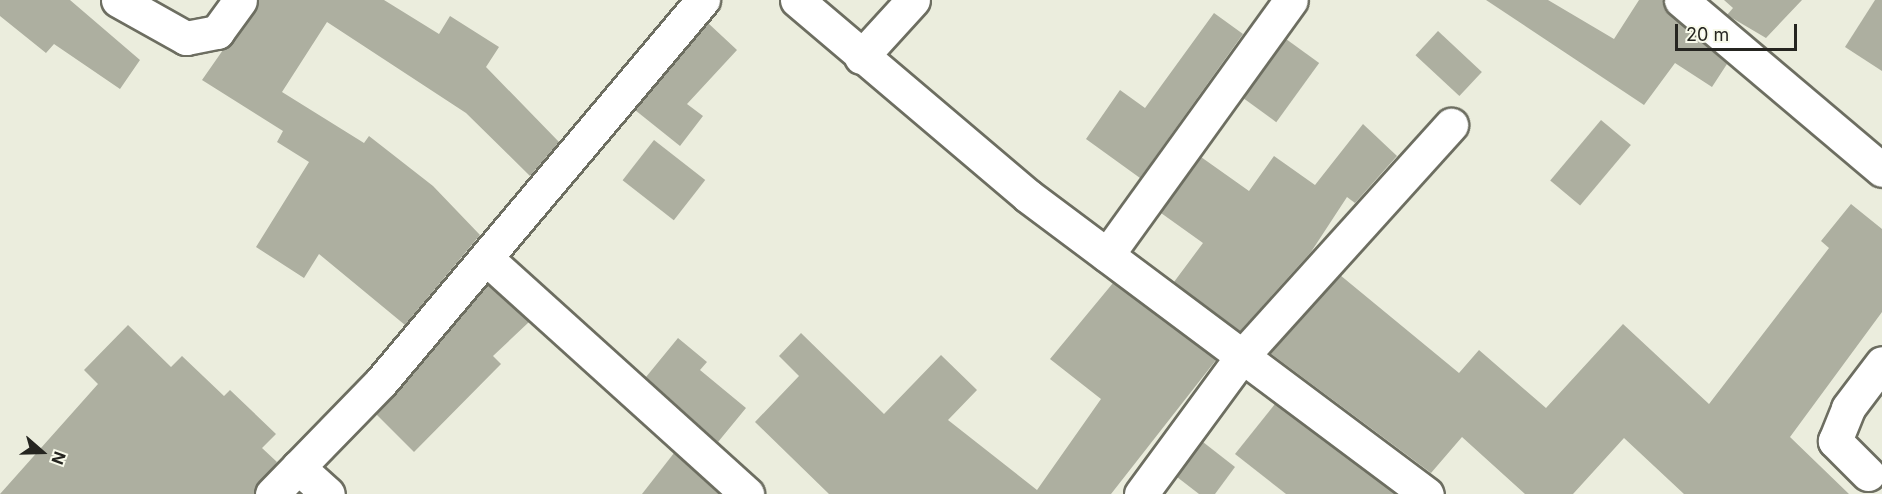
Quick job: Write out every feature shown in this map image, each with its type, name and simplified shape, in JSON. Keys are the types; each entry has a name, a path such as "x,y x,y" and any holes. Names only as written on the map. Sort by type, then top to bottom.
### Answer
{"street":[{"path":"118,0 186,38 217,32 240,0"},
{"path":"272,494 381,382 703,0"},
{"path":"796,0 861,57 1107,255 1244,354 1427,494"},
{"path":"861,57 913,0"},
{"path":"1107,255 1291,0"},
{"path":"1681,0 1882,170"},
{"path":"1141,494 1244,354 1451,124"},
{"path":"486,258 747,494"},
{"path":"1866,484 1835,441 1848,408 1882,363"},
{"path":"298,467 328,494"}],"building":[{"path":"0,0 70,0 140,60 120,89 54,44 46,53 0,16"},
{"path":"258,0 384,0 439,34 450,16 499,47 486,67 559,142 530,176 466,113 327,22 282,92 364,143 369,136 433,186 480,235 405,325 319,254 304,278 256,247 309,162 277,142 283,131 202,80"},
{"path":"1486,0 1548,0 1614,39 1639,0 1663,0 1669,14 1727,64 1712,87 1675,63 1644,105"},
{"path":"1724,0 1802,0 1766,38 1727,15 1733,8"},
{"path":"1875,0 1882,0 1882,71 1845,47"},
{"path":"1214,13 1243,34 1140,178 1086,139 1120,90 1145,108"},
{"path":"708,23 737,50 687,104 703,116 680,146 635,110"},
{"path":"1438,31 1482,72 1459,96 1415,55"},
{"path":"1286,39 1319,63 1276,122 1243,98"},
{"path":"1601,120 1631,145 1580,206 1550,181"},
{"path":"1363,124 1397,156 1355,203 1347,197 1311,252 1240,331 1174,282 1203,243 1161,213 1201,157 1249,191 1274,156 1315,185"},
{"path":"654,140 705,180 674,220 623,180"},
{"path":"1851,204 1882,229 1882,312 1790,437 1849,494 1684,494 1624,438 1573,494 1525,494 1462,437 1431,473 1270,353 1340,275 1459,373 1479,350 1546,408 1623,324 1709,404 1829,248 1821,241"},
{"path":"1113,283 1216,360 1111,494 829,494 755,422 799,376 779,356 801,333 884,414 941,355 977,390 948,420 1037,490 1101,399 1050,359"},
{"path":"488,285 529,322 493,356 501,364 414,452 376,414"},
{"path":"128,325 171,367 182,356 224,396 230,390 276,434 262,448 277,462 254,494 0,494 98,384 84,370"},
{"path":"678,338 707,362 700,370 746,408 718,442 646,377"},
{"path":"1275,404 1396,494 1286,494 1235,454"},
{"path":"1203,442 1235,467 1215,494 1199,494 1177,477"},
{"path":"674,453 719,494 642,494"}]}
